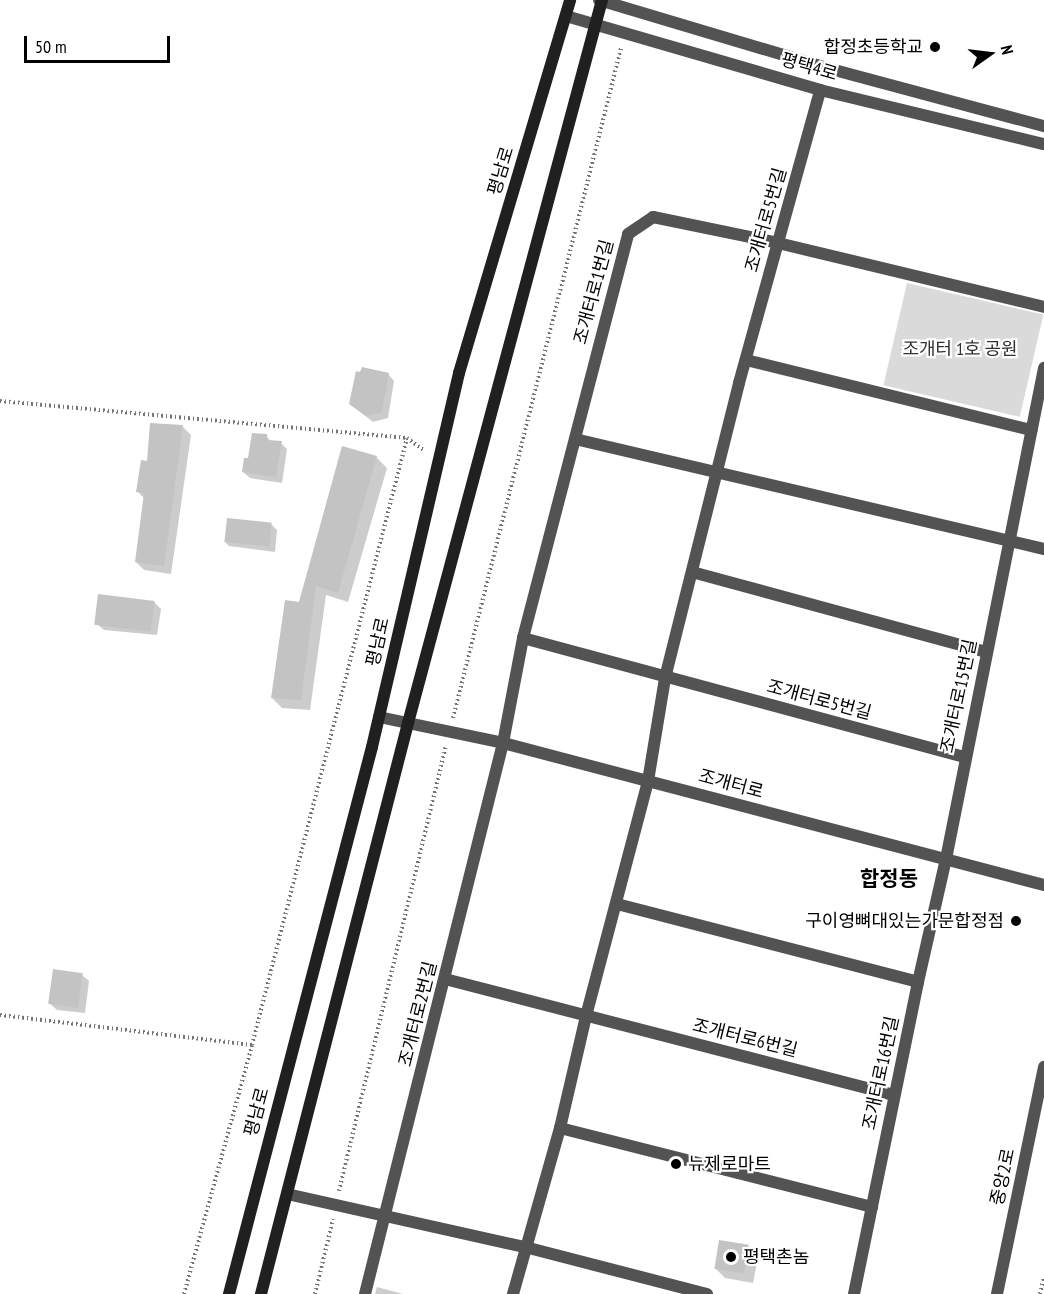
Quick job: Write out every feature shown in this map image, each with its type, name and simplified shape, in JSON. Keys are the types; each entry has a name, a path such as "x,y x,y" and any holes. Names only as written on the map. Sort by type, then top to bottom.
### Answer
{"main road":[{"name":"평남로","path":"229,1294 379,717 459,373 570,0"},
{"path":"261,1294 408,723 601,0"}],"street":[{"name":"평택4로","path":"601,0 827,68 1044,126"},
{"name":"평택4로","path":"566,16 596,22 820,90 1044,144"},
{"name":"조개터로5번길","path":"648,781 665,678 746,360 820,90"},
{"name":"조개터로1번길","path":"503,743 523,638 628,234 653,217 778,243 1044,308"},
{"path":"746,360 1032,430"},
{"name":"조개터로15번길","path":"946,860 1044,368"},
{"path":"575,439 1044,549"},
{"path":"692,572 986,652"},
{"name":"조개터로5번길","path":"523,638 965,757"},
{"name":"조개터로","path":"379,717 503,743 1044,885"},
{"name":"조개터로2번길","path":"365,1294 446,979 503,743"},
{"path":"513,1294 560,1128 586,1016 648,781"},
{"name":"조개터로16번길","path":"854,1294 894,1095 946,860"},
{"path":"617,903 918,982"},
{"name":"조개터로6번길","path":"446,979 894,1095"},
{"name":"중앙2로","path":"997,1294 1044,1067"},
{"path":"560,1128 872,1207"},
{"path":"287,1194 525,1246 707,1294"}],"path":[{"path":"315,1294 449,732 625,32"},
{"path":"0,400 407,438 439,460"},
{"path":"184,1294 252,1045 407,438"},
{"path":"0,1015 252,1045"},
{"path":"1040,1294 1044,1276"}],"green space":[{"name":"조개터 1호 공원","path":"907,283 1043,314 1020,417 883,385"}],"building":[{"path":"362,367 389,373 382,412 366,416 349,404 356,371 360,372"},
{"path":"150,423 183,425 164,566 135,562 144,493 136,492 141,460 147,461"},
{"path":"252,433 267,434 267,440 282,441 276,477 242,472 244,458 248,458"},
{"path":"342,446 377,456 338,593 316,586 301,700 271,698 285,600 299,602"},
{"path":"227,518 272,523 269,547 224,542"},
{"path":"98,594 155,601 151,632 94,625"},
{"path":"53,969 83,973 78,1008 48,1004"},
{"name":"평택촌놈","path":"719,1240 749,1245 744,1273 714,1269"}],"place":[{"name":"합정초등학교","path":"935,47"},
{"name":"구이영뼈대있는가문합정점","path":"1016,921"},
{"name":"뉴제로마트","path":"676,1164"},
{"name":"평택촌놈","path":"731,1257"}],"district":[{"name":"합정동","path":"889,879"}]}
